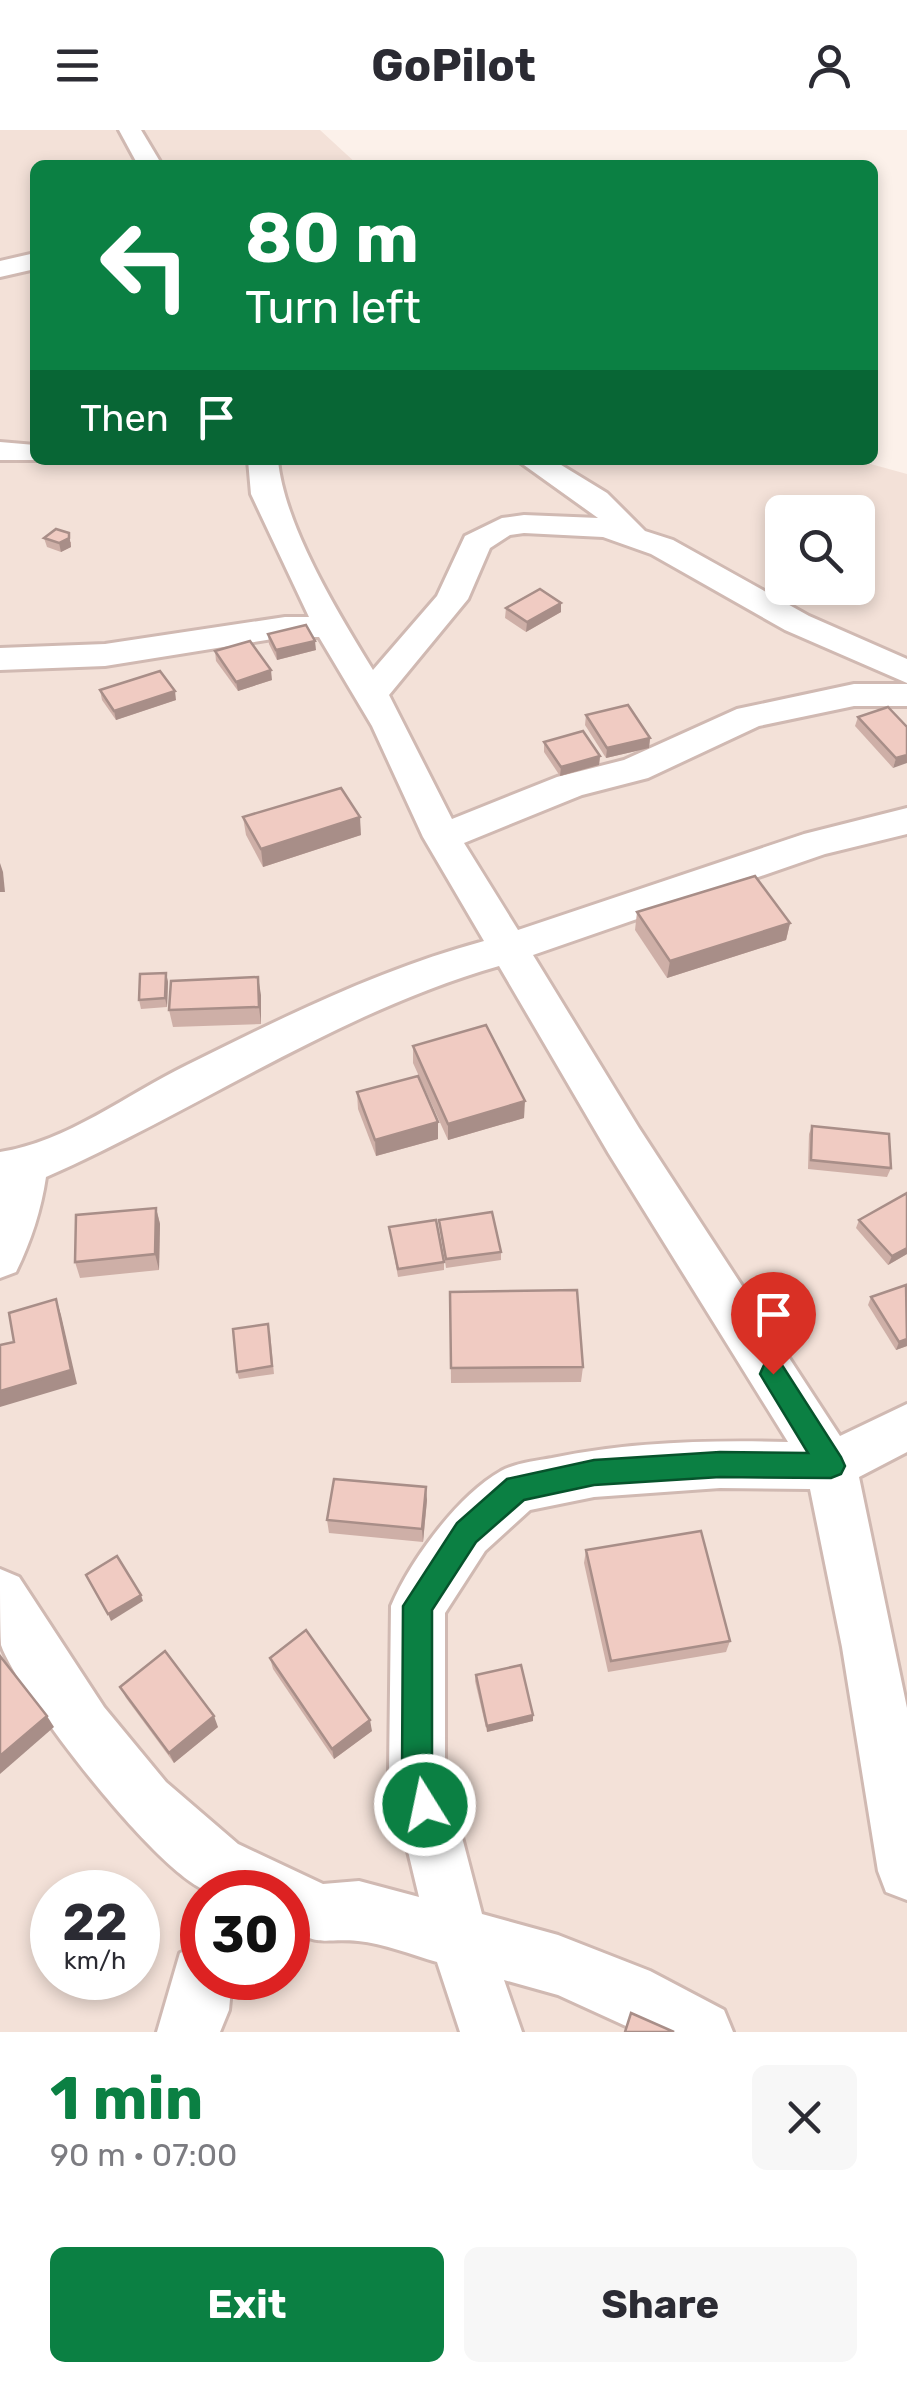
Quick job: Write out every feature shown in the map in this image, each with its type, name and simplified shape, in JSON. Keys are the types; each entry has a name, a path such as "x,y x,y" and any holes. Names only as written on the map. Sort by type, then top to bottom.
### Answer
{"street":[{"path":"130,130 147,160"},
{"path":"0,269 30,262"},
{"path":"0,451 30,454"},
{"path":"263,465 266,494 330,626 372,694 442,837 831,1466 888,1643 907,1871"},
{"path":"540,465 596,499 633,536"},
{"path":"372,694 452,599 476,544 502,528 580,525 633,536 736,585 798,622 907,672"},
{"path":"0,659 106,655 285,627 330,626"},
{"path":"442,837 570,786 635,769 749,717 854,696 907,695"},
{"path":"0,1258 18,1212 13,1168 84,1141 334,1013 425,972 511,948 817,843 907,822"},
{"path":"491,2032 458,1936 417,1772 418,1606 466,1533 517,1488 594,1472 720,1464 831,1466 907,1427"},
{"path":"0,1595 84,1728 207,1870"},
{"path":"310,1909 321,1914 360,1911 558,1965 628,1993 702,2032"},
{"path":"188,2032 199,2000"}],"shaded area":[{"path":"0,130 320,130 353,160 30,160 30,465 874,465 907,474 907,2032 0,2032"}],"building":[{"path":"56,529 69,533 69,538 59,543 44,538"},
{"path":"540,589 561,603 527,622 506,608"},
{"path":"306,625 315,641 276,650 268,634"},
{"path":"250,641 271,670 236,682 215,651"},
{"path":"160,671 175,691 114,711 100,690"},
{"path":"628,705 650,738 607,748 586,715"},
{"path":"888,707 907,727 907,755 896,758 858,717"},
{"path":"583,731 600,756 561,767 544,742"},
{"path":"341,788 360,817 261,849 243,817"},
{"path":"755,876 790,923 670,961 637,912"},
{"path":"166,973 165,998 139,1000 140,974"},
{"path":"258,977 259,1007 169,1010 171,981"},
{"path":"486,1025 525,1101 448,1124 413,1046"},
{"path":"418,1076 438,1122 375,1140 357,1092"},
{"path":"812,1126 889,1134 891,1168 811,1160"},
{"path":"907,1193 907,1248 892,1256 859,1220"},
{"path":"156,1208 155,1254 75,1262 76,1215"},
{"path":"492,1212 501,1252 446,1259 439,1220"},
{"path":"436,1220 444,1262 398,1269 389,1227"},
{"path":"906,1285 907,1339 899,1342 871,1297"},
{"path":"577,1290 583,1367 451,1368 450,1292"},
{"path":"56,1299 71,1370 0,1391 0,1345 14,1342 9,1313"},
{"path":"268,1324 272,1366 237,1372 233,1329"},
{"path":"334,1479 426,1487 422,1529 327,1520"},
{"path":"701,1531 730,1641 611,1661 586,1550"},
{"path":"117,1556 141,1595 108,1614 86,1575"},
{"path":"306,1630 370,1720 332,1749 270,1658"},
{"path":"165,1651 214,1716 169,1753 120,1687"},
{"path":"0,1656 47,1716 0,1756"},
{"path":"521,1665 533,1715 487,1726 476,1675"},
{"path":"631,2013 674,2032 625,2032"}],"route":[{"path":"425,1805 417,1772 418,1606 466,1533 517,1488 594,1472 720,1464 831,1466 773,1374"}]}
